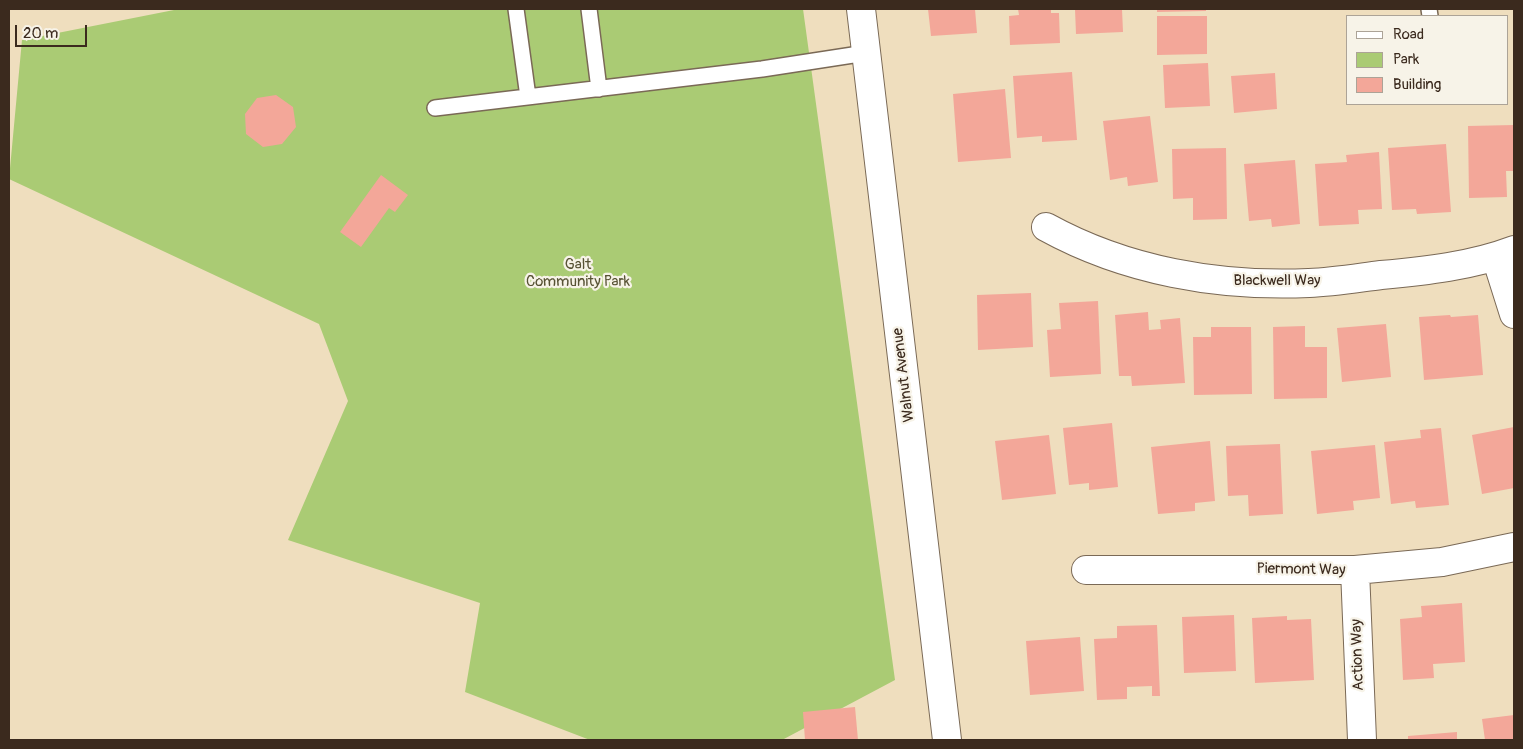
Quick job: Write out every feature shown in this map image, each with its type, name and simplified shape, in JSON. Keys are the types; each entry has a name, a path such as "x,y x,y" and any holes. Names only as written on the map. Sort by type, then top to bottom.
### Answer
{"street":[{"name":"Walnut Avenue","path":"861,9 947,740"},
{"name":"Blackwell Way","path":"1046,227 1079,245 1110,257 1174,274 1240,282 1309,283 1413,272 1505,254"},
{"path":"1505,254 1514,314"},
{"name":"Piermont Way","path":"1086,570 1355,570 1442,562 1514,547"},
{"name":"Action Way","path":"1355,570 1362,740"}],"lane":[{"path":"516,9 528,98"},
{"path":"589,9 598,89"},
{"path":"435,108 762,69 866,53"}],"green space":[{"name":"Galt Community Park","path":"179,9 803,9 895,680 782,740 590,740 465,692 480,603 288,540 348,401 319,324 9,179 22,40"}],"building":[{"path":"928,9 975,9 977,33 931,36"},
{"path":"1018,9 1051,9 1051,13 1059,13 1060,43 1010,45 1009,16 1019,15"},
{"path":"1075,9 1122,9 1123,32 1076,34"},
{"path":"1157,9 1206,9 1206,11 1157,12"},
{"path":"1157,16 1207,16 1207,54 1157,55"},
{"path":"1208,63 1210,106 1165,108 1163,65"},
{"path":"1072,72 1077,140 1042,142 1042,136 1017,138 1013,76"},
{"path":"1275,73 1277,109 1234,113 1231,76"},
{"path":"1005,89 1011,158 958,162 953,94"},
{"path":"276,95 293,107 296,127 282,144 263,147 246,134 245,114 257,98"},
{"path":"1150,116 1158,182 1128,186 1127,177 1110,180 1103,121"},
{"path":"1514,125 1514,171 1506,171 1507,197 1469,198 1468,126"},
{"path":"1446,144 1451,212 1417,214 1416,209 1392,210 1388,148"},
{"path":"1226,148 1227,219 1193,220 1193,198 1173,199 1172,149"},
{"path":"1379,152 1382,209 1358,210 1359,224 1319,226 1315,164 1347,162 1346,155"},
{"path":"1295,160 1300,224 1272,227 1271,219 1249,221 1244,164"},
{"path":"381,175 408,195 395,212 389,208 361,247 340,232"},
{"path":"1031,293 1033,347 978,350 977,295"},
{"path":"1098,301 1101,374 1050,377 1047,330 1061,329 1059,303"},
{"path":"1148,312 1149,330 1161,329 1160,320 1180,318 1185,383 1132,386 1131,376 1119,376 1115,315"},
{"path":"1450,315 1451,317 1478,315 1483,375 1424,380 1419,317"},
{"path":"1386,324 1391,377 1342,382 1337,328"},
{"path":"1305,326 1305,347 1327,347 1327,398 1274,399 1273,327"},
{"path":"1211,327 1251,327 1252,394 1194,395 1193,337 1211,337"},
{"path":"1112,423 1118,487 1089,490 1089,483 1069,485 1063,428"},
{"path":"1514,427 1514,488 1482,494 1472,435"},
{"path":"1441,428 1449,505 1416,508 1415,501 1391,504 1384,442 1421,438 1420,430"},
{"path":"1049,435 1056,494 1002,500 995,441"},
{"path":"1210,441 1215,501 1195,503 1195,511 1158,514 1151,447"},
{"path":"1280,444 1283,514 1249,516 1248,495 1228,496 1226,446"},
{"path":"1375,445 1380,498 1353,501 1354,510 1317,514 1311,451"},
{"path":"1462,603 1465,662 1433,664 1434,678 1403,680 1400,619 1422,617 1421,606"},
{"path":"1234,615 1236,671 1184,673 1182,617"},
{"path":"1287,616 1287,620 1311,619 1314,680 1255,683 1252,618"},
{"path":"1157,625 1160,696 1152,696 1152,686 1127,687 1127,699 1097,700 1094,639 1117,638 1117,626"},
{"path":"1080,637 1084,691 1030,695 1026,641"},
{"path":"855,707 858,740 805,740 803,712"},
{"path":"1514,715 1514,740 1485,740 1482,719"},
{"path":"1457,732 1457,740 1408,740 1408,736"}]}
